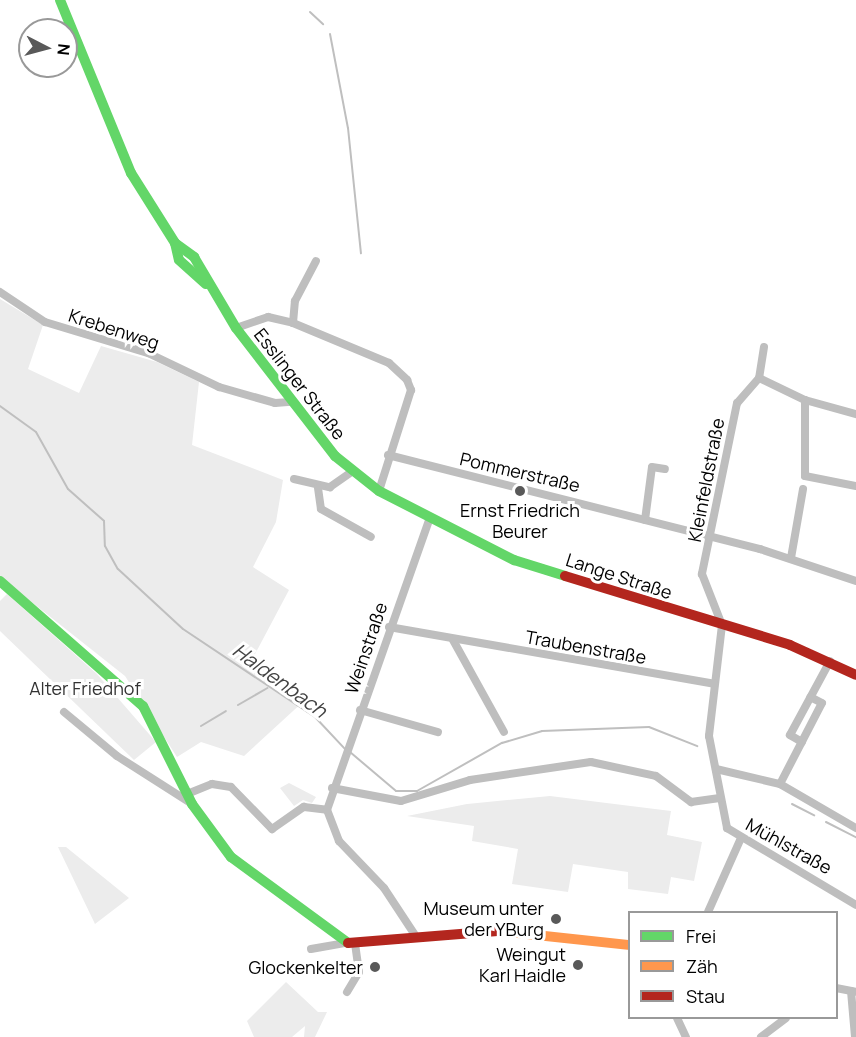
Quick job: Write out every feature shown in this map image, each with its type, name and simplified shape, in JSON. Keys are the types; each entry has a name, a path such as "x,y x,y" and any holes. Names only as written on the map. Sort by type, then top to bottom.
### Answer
{"main road":[{"name":"Esslinger Straße","path":"60,0 131,173 174,241 192,277 206,284 291,402 350,473 379,491"},
{"name":"Lange Straße","path":"379,491 429,520 514,560 830,661 856,675"},
{"path":"3,585 126,687 158,728 190,799 231,857 350,943 415,935 505,930 628,945"}],"street":[{"path":"293,323 295,300 316,261"},
{"name":"Krebenweg","path":"0,292 45,322 148,353 219,387 275,403 291,402"},
{"path":"236,328 268,317 293,323 388,363 407,380 411,390 388,455 379,491"},
{"path":"764,346 759,378 805,400 856,414"},
{"name":"Kleinfeldstraße","path":"722,625 702,574 737,403 746,386 759,378"},
{"path":"805,400 805,476 856,486"},
{"name":"Pommerstraße","path":"388,455 791,558 856,581"},
{"path":"645,520 652,466 665,469"},
{"path":"294,479 318,488 330,487 350,473"},
{"path":"318,488 321,509 371,537"},
{"path":"791,558 803,489"},
{"name":"Weinstraße","path":"327,810 347,744 429,520"},
{"name":"Mühlstraße","path":"722,625 709,736 727,828 741,838 799,866 856,905"},
{"name":"Traubenstraße","path":"389,627 714,684"},
{"path":"453,640 504,732"},
{"path":"802,742 790,735 830,661"},
{"path":"780,784 822,704 810,697"},
{"path":"360,710 438,732"},
{"path":"64,712 117,756 190,799 212,784 231,787 272,830 304,807 327,810 339,841 384,888 415,935"},
{"path":"332,788 401,801 470,780 591,762 656,776 691,802 720,798"},
{"path":"716,769 780,784 856,828"},
{"path":"708,911 741,838"},
{"path":"311,949 350,943 359,972 347,992"},
{"path":"838,988 854,992 855,1037"},
{"path":"678,1019 686,1037"},
{"path":"761,1037 784,1019"}],"green space":[{"path":"0,299 43,325 28,369 79,393 101,346 157,362 199,382 192,445 283,480 276,522 253,567 289,590 253,658 305,700 244,756 201,742 177,757 125,676 0,577"},
{"name":"Alter Friedhof","path":"7,594 97,674 156,742 134,760 0,631 0,601"},
{"path":"289,783 316,797 312,803 303,800 294,806 280,788"},
{"path":"550,796 671,811 667,835 702,842 694,881 671,877 668,894 628,889 628,872 573,864 568,892 512,884 518,849 472,841 474,826 407,816 467,804"},
{"path":"58,847 66,847 129,898 95,924"},
{"path":"286,982 318,1012 327,1012 315,1037 304,1037 305,1026 292,1037 254,1037 247,1021"}],"waterway":[{"path":"310,12 323,24"},
{"path":"330,34 348,128 361,253"},
{"name":"Haldenbach","path":"0,406 36,432 68,489 104,521 105,546 118,569 183,629 315,717 345,749"},
{"path":"238,705 268,688"},
{"path":"201,726 226,711"},
{"name":"Haldenbach","path":"350,752 396,791 417,791 502,743 542,731 649,727 697,746"},
{"name":"Haldenbach","path":"792,804 814,815"},
{"name":"Haldenbach","path":"826,822 856,837"}],"traffic: fast":[{"path":"60,0 131,173 175,243 179,260 206,284"},
{"path":"175,243 194,257 236,328 335,456 379,491 514,560 565,576"},
{"path":"0,581 143,706 192,804 231,857 348,943"}],"traffic: slow":[{"path":"498,931 628,945"}],"traffic: jam":[{"path":"565,576 790,645 856,675"},
{"path":"348,943 498,931"}],"place":[{"name":"Ernst Friedrich Beurer","path":"520,491"},
{"name":"Museum unter der YBurg","path":"556,919"},
{"name":"Weingut Karl Haidle","path":"578,965"},
{"name":"Glockenkelter","path":"375,967"}]}
